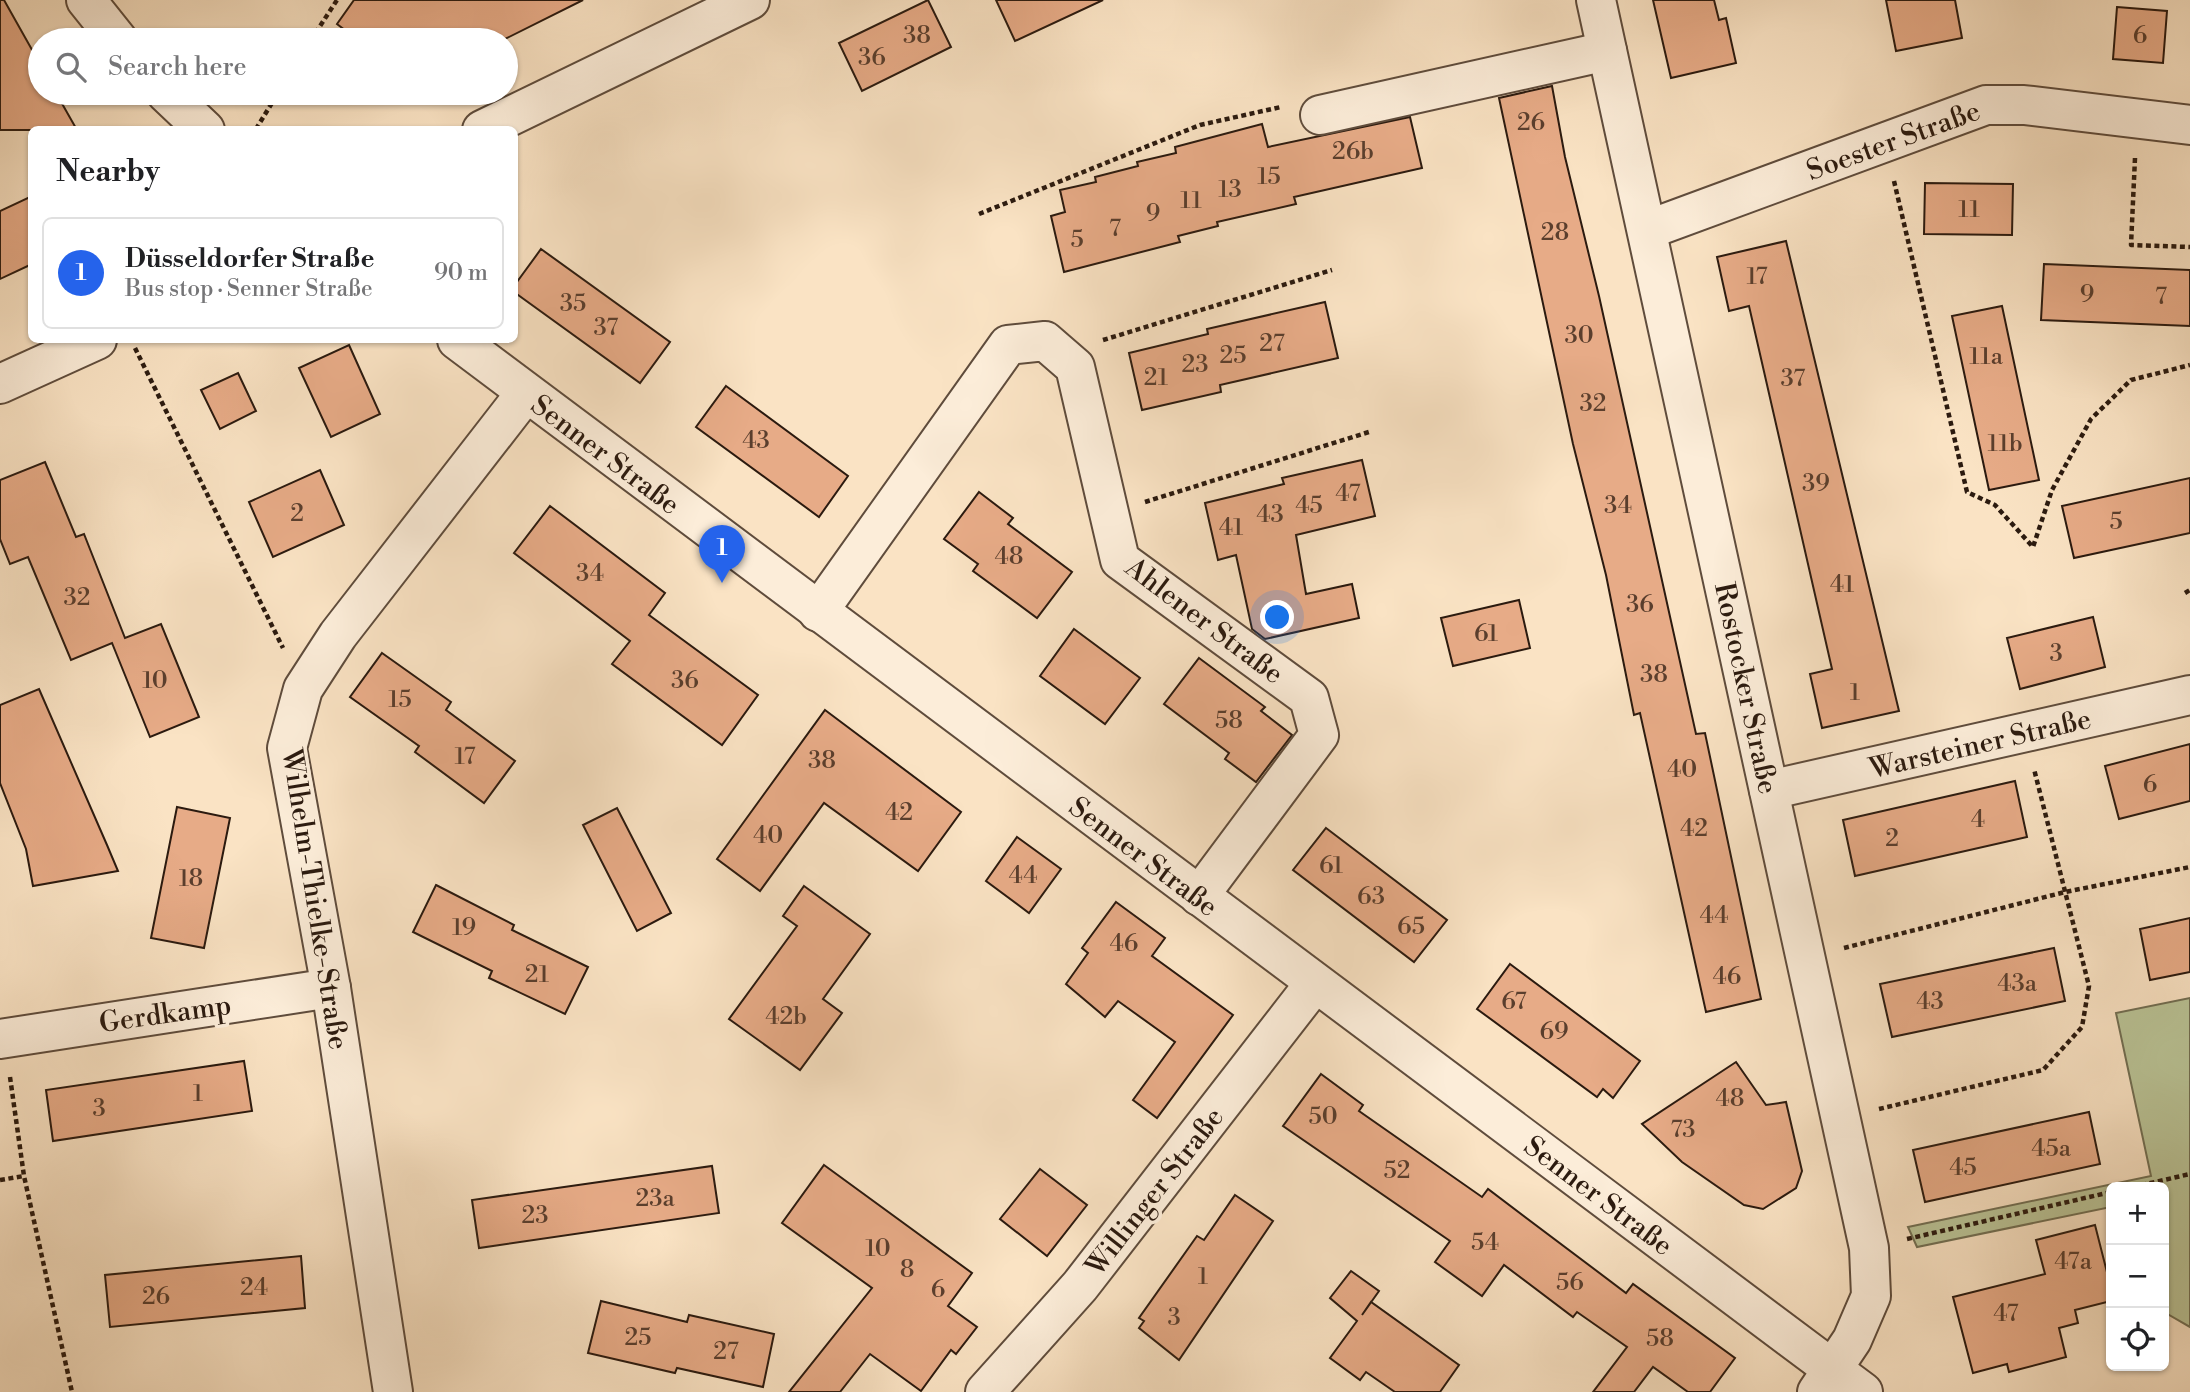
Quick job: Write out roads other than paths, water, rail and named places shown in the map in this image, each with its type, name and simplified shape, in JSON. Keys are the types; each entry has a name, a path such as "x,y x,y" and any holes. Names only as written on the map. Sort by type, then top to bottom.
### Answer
{"street":[{"path":"86,0 108,28"},
{"path":"490,126 750,0"},
{"name":"Rostocker Straße","path":"1596,0 1869,1248 1871,1296 1852,1340 1838,1385"},
{"path":"1305,110 1607,51"},
{"path":"179,105 201,126"},
{"name":"Soester Straße","path":"1647,230 1986,105 2024,105 2190,125"},
{"name":"Ahlener Straße","path":"818,612 1008,345 1045,341 1075,367 1120,560 1310,698 1319,735 1199,896"},
{"path":"0,384 90,343"},
{"name":"Senner Straße","path":"461,343 525,394 1315,983 1838,1385"},
{"name":"Wilhelm-Thielke-Straße","path":"393,1392 331,988 287,748 303,689 338,635 525,394"},
{"name":"Warsteiner Straße","path":"1769,790 2190,695"},
{"name":"Willinger Straße","path":"985,1392 1080,1286 1315,983"},
{"name":"Gerdkamp","path":"2,1038 331,988"}],"place":[{"name":"Düsseldorfer Straße","path":"722,583"}]}
